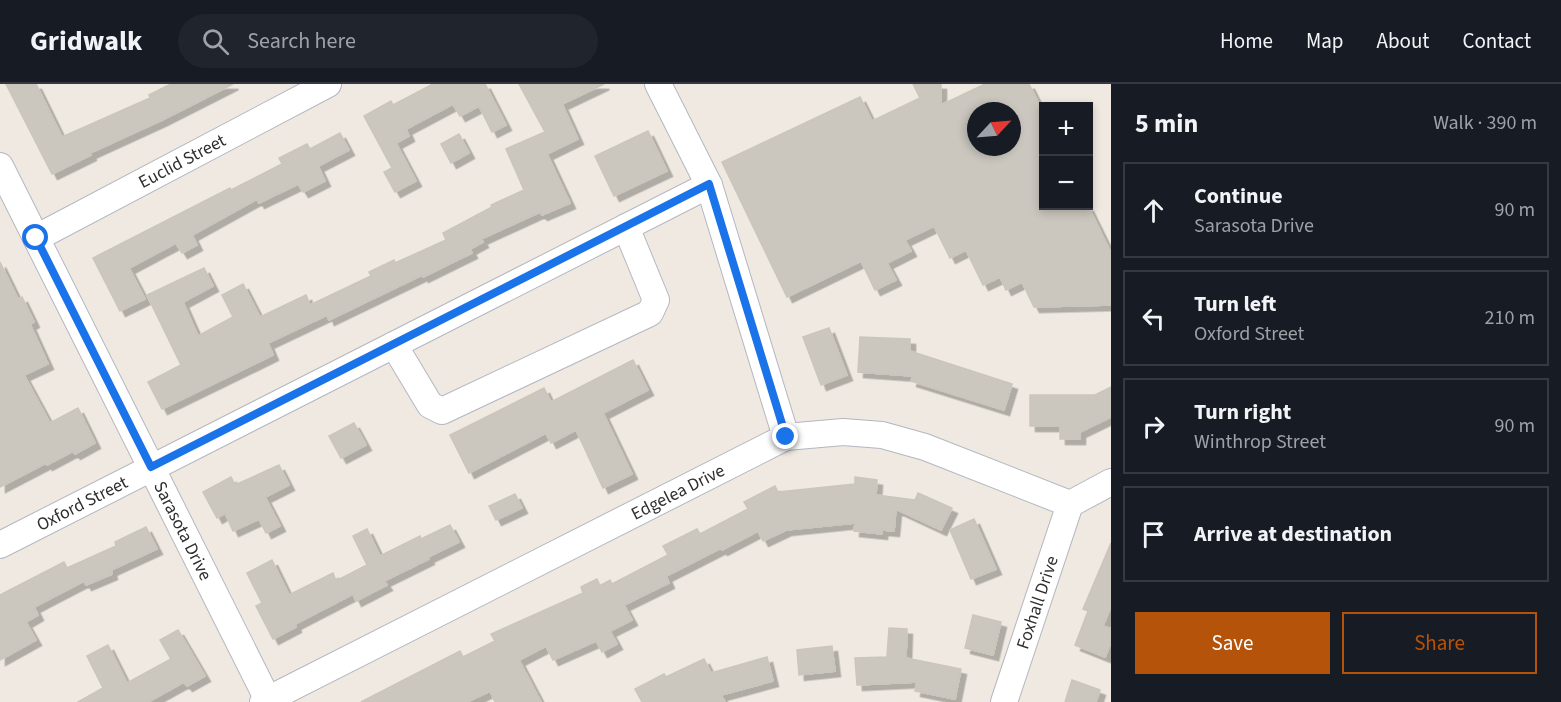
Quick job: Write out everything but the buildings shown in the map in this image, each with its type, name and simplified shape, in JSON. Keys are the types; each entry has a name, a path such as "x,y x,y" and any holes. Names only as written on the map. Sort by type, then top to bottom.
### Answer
{"street":[{"name":"Euclid Street","path":"36,238 328,84"},
{"path":"658,84 709,184 786,437"},
{"name":"Sarasota Drive","path":"0,166 267,701"},
{"name":"Oxford Street","path":"0,545 709,184"},
{"path":"394,345 430,405 442,411 650,313 656,300 626,227"},
{"name":"Edgelea Drive","path":"267,701 786,437 843,432 882,435 925,447 1070,504"},
{"path":"1070,504 1111,483"},
{"name":"Foxhall Drive","path":"1004,702 1070,504"}],"route":[{"path":"36,238 151,467 709,184 786,437"}]}
